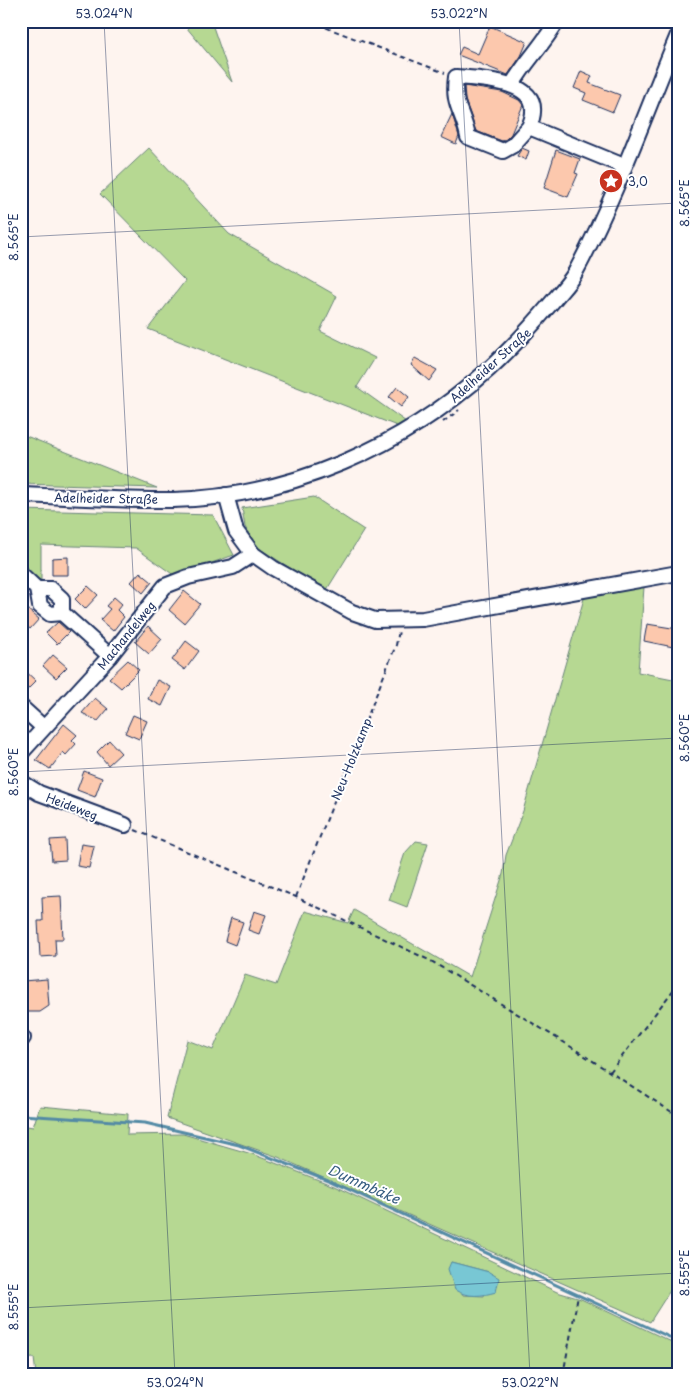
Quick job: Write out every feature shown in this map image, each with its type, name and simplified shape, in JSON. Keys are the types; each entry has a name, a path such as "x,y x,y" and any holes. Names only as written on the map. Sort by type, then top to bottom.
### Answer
{"street":[{"path":"512,85 522,68 546,39 557,21"},
{"name":"Adelheider Straße","path":"21,495 174,500 226,495 283,484 336,466 394,438 460,396 522,339 574,275 624,166 678,34"},
{"path":"456,77 512,85 519,87 529,97 534,110 529,127 512,146 503,151 468,137 465,121 456,106 454,91 456,77"},
{"path":"529,127 624,166"},
{"path":"226,495 236,531 253,554 273,568 352,612 374,620 424,619 678,573"},
{"name":"Machandelweg","path":"21,753 110,656 165,586 188,577 233,567 253,554"},
{"path":"21,574 37,589 51,589 62,600 62,613 110,656"},
{"path":"21,707 43,727"},
{"name":"Heideweg","path":"21,782 39,793 125,825"}],"path":[{"path":"309,21 456,77"},
{"path":"438,425 461,408"},
{"name":"Neu-Holzkamp","path":"296,897 396,645 401,620"},
{"path":"125,825 296,897 432,961 678,1116"},
{"path":"610,1072 678,984"},
{"path":"563,1375 578,1296"}],"green space":[{"path":"181,21 211,21 232,82"},
{"path":"149,148 229,234 337,296 320,331 375,358 357,387 409,424 402,428 148,329 185,281 100,194"},
{"path":"21,434 157,488 21,484"},
{"path":"314,497 364,530 326,591 257,547 245,527 242,508"},
{"path":"21,510 213,515 234,555 175,576 136,548 41,545 41,580 34,580 21,570"},
{"path":"644,587 638,672 678,680 678,1278 650,1322 278,1157 167,1118 187,1040 213,1050 245,975 276,985 305,911 348,923 354,910 470,977 503,874 506,855 523,811 585,595"},
{"path":"416,841 428,843 407,907 389,900 405,853"},
{"path":"40,1106 128,1114 127,1135 183,1134 252,1154 334,1186 557,1292 581,1299 678,1345 678,1375 36,1375 34,1358 21,1359 21,1125 33,1127","holes":["451,1262 489,1272 484,1296 463,1295"]}],"water":[{"path":"451,1262 489,1272 499,1278 496,1292 475,1296 455,1290 448,1269"}],"building":[{"path":"490,26 527,42 521,56 508,75 458,55 462,47 478,54"},
{"path":"581,71 592,76 589,83 620,95 613,112 583,100 586,93 574,88"},
{"path":"464,86 502,92 519,100 523,105 511,134 506,139 502,141 476,131 465,100"},
{"path":"452,114 459,136 456,144 441,137"},
{"path":"522,148 529,151 526,160 517,156"},
{"path":"556,150 580,159 575,173 578,174 568,197 544,188"},
{"path":"415,358 437,370 429,381 411,365"},
{"path":"397,387 409,397 401,407 389,397"},
{"path":"68,557 68,575 52,575 52,558"},
{"path":"140,572 152,582 143,593 131,582"},
{"path":"88,586 98,595 85,609 75,599"},
{"path":"184,591 200,604 184,623 169,610"},
{"path":"114,597 122,604 117,610 124,617 113,631 100,620 110,609 106,606"},
{"path":"21,604 39,619 30,629 21,621"},
{"path":"58,622 69,632 57,644 46,633"},
{"path":"647,624 678,629 678,648 644,641"},
{"path":"148,626 162,639 149,654 135,642"},
{"path":"186,641 199,651 185,670 172,660"},
{"path":"53,655 67,667 56,678 43,666"},
{"path":"128,660 139,670 121,688 109,678"},
{"path":"21,667 36,681 27,690 21,684"},
{"path":"157,680 171,687 162,706 148,699"},
{"path":"95,698 108,709 98,721 82,713"},
{"path":"133,715 147,721 139,739 125,733"},
{"path":"64,724 77,735 72,740 76,744 66,755 63,752 50,769 36,760"},
{"path":"109,740 121,753 108,765 97,752"},
{"path":"84,771 102,778 95,797 77,790"},
{"path":"65,839 66,860 52,861 50,840"},
{"path":"81,844 94,846 89,868 77,866"},
{"path":"61,896 63,939 55,939 56,956 40,957 38,921 43,921 42,897"},
{"path":"254,911 266,915 259,934 248,930"},
{"path":"231,918 243,922 235,945 225,941"},
{"path":"47,979 49,1006 40,1012 25,1012 23,981"}],"waterway":[{"name":"Dummbäke","path":"21,1115 145,1123 239,1145 328,1180 678,1341"}],"place":[{"name":"3,0","path":"611,181"}]}
